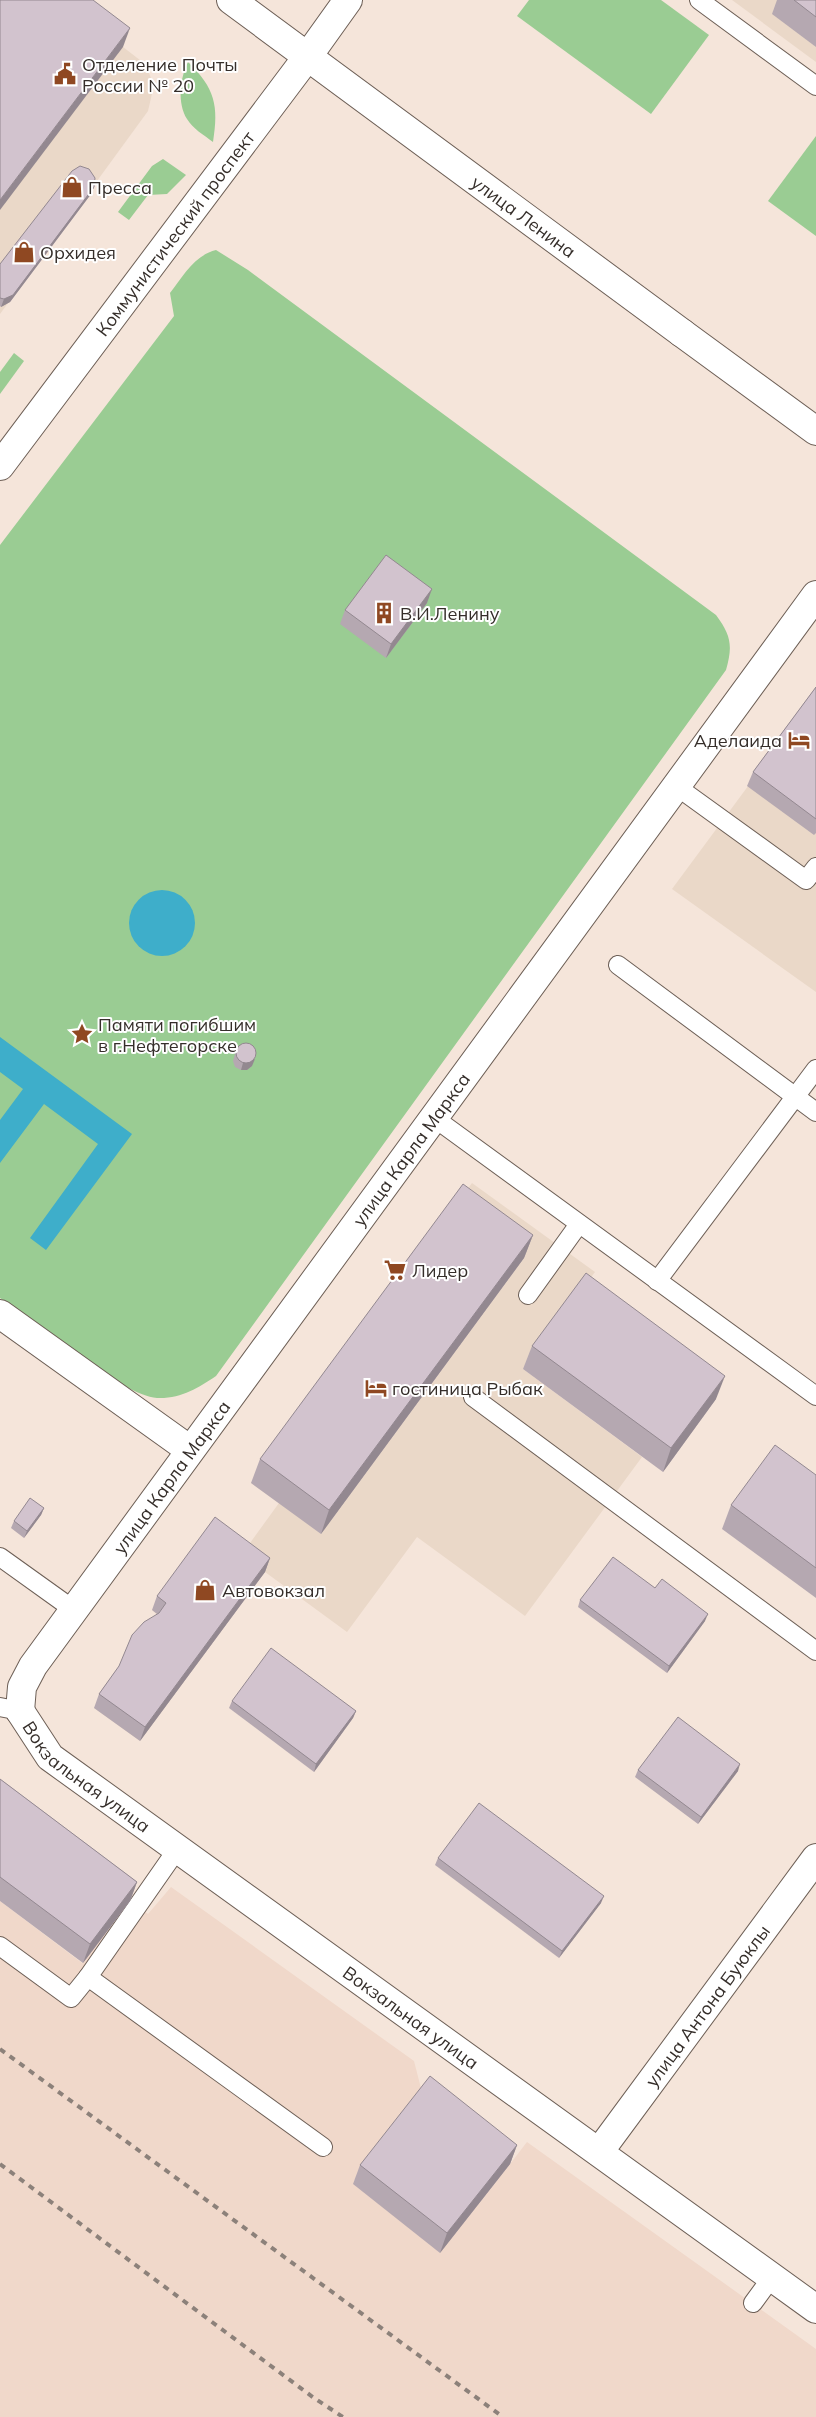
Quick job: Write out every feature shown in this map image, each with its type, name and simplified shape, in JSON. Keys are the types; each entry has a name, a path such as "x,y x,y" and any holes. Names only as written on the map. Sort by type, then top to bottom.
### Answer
{"street":[{"name":"улица Ленина","path":"231,0 816,431"},
{"name":"Коммунистический проспект","path":"0,466 348,0"},
{"name":"улица Карла Маркса","path":"10,1710 33,1666 816,596"},
{"path":"0,1314 190,1450"},
{"name":"Вокзальная улица","path":"10,1710 50,1757 816,2309"},
{"name":"улица Антона Буюклы","path":"599,2152 816,1858"}],"lane":[{"path":"699,0 816,86"},
{"path":"676,786 806,880 816,867"},
{"path":"618,965 816,1112"},
{"path":"657,1281 816,1069"},
{"path":"434,1118 816,1396"},
{"path":"528,1295 579,1224"},
{"path":"473,1397 816,1651"},
{"path":"0,1557 74,1610"},
{"path":"0,1946 71,1998 88,1977 178,1848"},
{"path":"88,1977 323,2147"},
{"path":"753,2303 772,2277"}],"shaded area":[{"path":"0,0 123,47 145,64 154,85 148,111 0,314"},
{"path":"732,0 816,0 816,62"},
{"path":"816,694 816,992 672,889"},
{"path":"472,1183 595,1272 523,1369 642,1457 525,1616 417,1537 347,1632 265,1572 140,1741 94,1708 114,1680 127,1649 160,1617 152,1610 210,1531 242,1554 279,1503 251,1483"},
{"path":"171,1887 414,2061 423,2096 510,2164 527,2142 816,2349 816,2417 0,2417 0,1901 82,1963 130,1901 148,1914"}],"green space":[{"path":"529,0 661,0 709,35 651,114 517,16"},
{"path":"188,62 204,80 213,98 215,129 213,142 192,126 184,113 181,90 183,75"},
{"path":"816,136 816,236 768,201"},
{"path":"163,159 186,175 167,194 148,195 129,220 118,212 152,166"},
{"path":"216,250 248,270 716,615 728,635 730,647 726,670 216,1376 181,1395 157,1398 142,1394 123,1385 101,1371 0,1298 0,545 174,316 170,293 196,261"},
{"path":"14,353 24,361 0,394 0,372"}],"water":[{"path":"156,890 168,890 180,895 190,905 195,917 193,936 180,951 168,956 156,956 144,951 134,941 129,929 129,917 134,905 144,895"},
{"path":"0,1037 132,1134 46,1250 30,1238 98,1144 44,1104 0,1163 0,1120 23,1089 0,1072"}],"building":[{"path":"0,0 93,0 130,28 0,200"},
{"path":"794,0 816,0 816,17"},
{"path":"80,166 89,169 95,178 94,187 13,295 4,299 0,298 0,264 72,171"},
{"name":"В.И.Ленину","path":"386,555 432,589 391,644 345,610"},
{"name":"Аделаида","path":"816,687 816,819 753,772"},
{"path":"242,1043 250,1043 256,1049 256,1057 250,1063 242,1063 236,1057 236,1049"},
{"path":"463,1184 533,1235 329,1510 260,1459"},
{"path":"586,1273 725,1376 671,1448 532,1346"},
{"path":"775,1445 816,1475 816,1568 731,1505"},
{"path":"30,1498 44,1508 27,1531 14,1521"},
{"path":"215,1517 270,1558 145,1727 99,1694 119,1666 132,1635 144,1622 159,1613 166,1603 157,1596"},
{"path":"613,1557 655,1588 662,1579 708,1614 669,1666 580,1600"},
{"path":"271,1648 356,1711 316,1764 232,1701"},
{"path":"678,1717 740,1764 701,1817 638,1770"},
{"path":"0,1779 137,1882 90,1944 0,1877"},
{"path":"479,1803 604,1896 562,1951 438,1858"},
{"path":"430,2076 517,2145 447,2233 360,2165"}],"railway":[{"path":"0,2049 503,2417"},
{"path":"0,2164 314,2398 343,2417"}],"place":[{"name":"Отделение Почты России № 20","path":"65,74"},
{"name":"Пресса","path":"72,187"},
{"name":"Орхидея","path":"24,252"},
{"name":"В.И.Ленину","path":"384,613"},
{"name":"Аделаида","path":"799,740"},
{"name":"Памяти погибшим в г.Нефтегорске","path":"82,1034"},
{"name":"Лидер","path":"395,1270"},
{"name":"гостиница Рыбак","path":"376,1388"},
{"name":"Автовокзал","path":"205,1590"}]}
